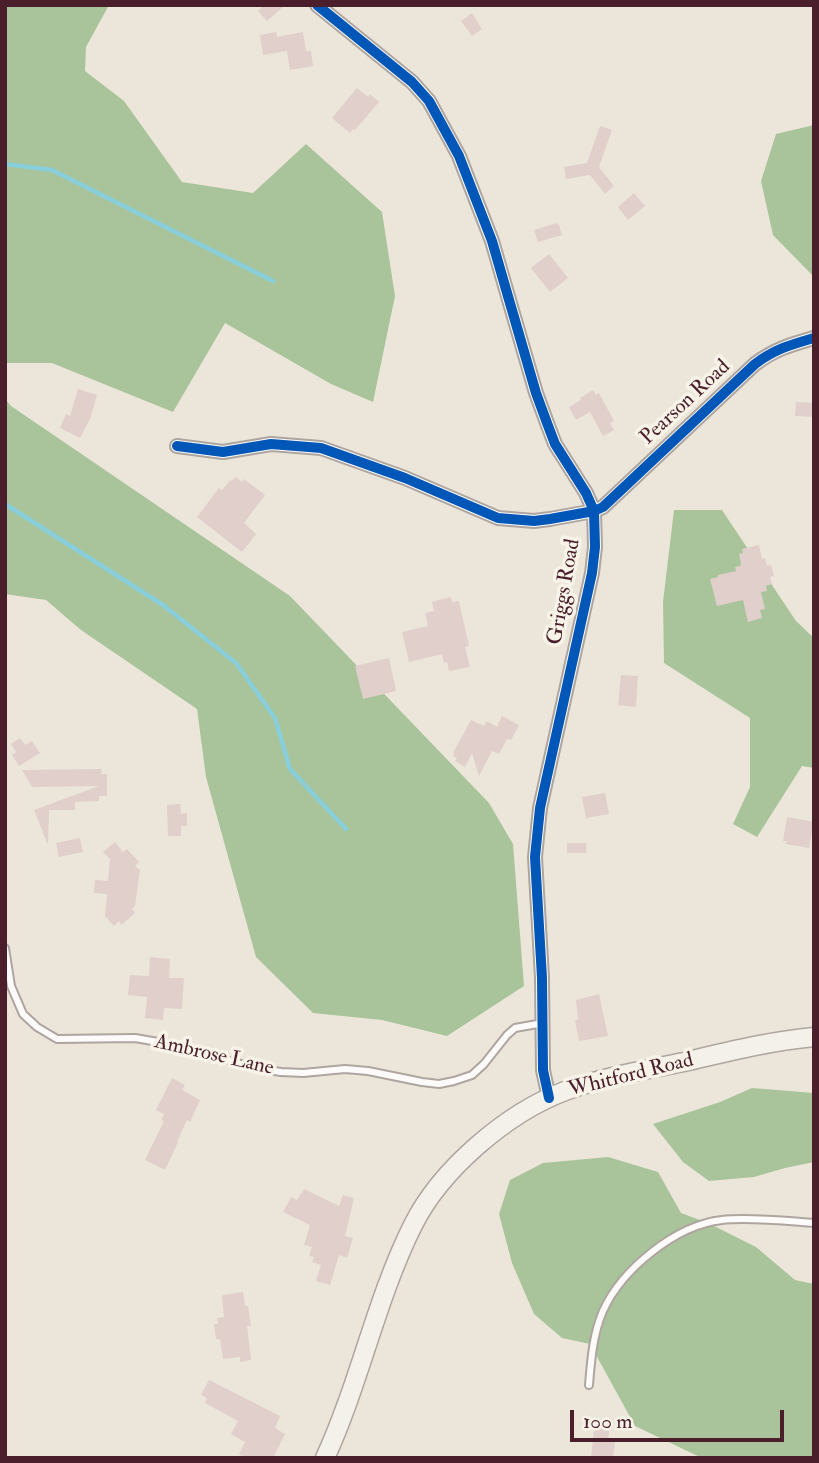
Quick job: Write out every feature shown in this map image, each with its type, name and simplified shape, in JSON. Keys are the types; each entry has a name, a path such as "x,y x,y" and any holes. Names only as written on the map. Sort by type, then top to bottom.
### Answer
{"main road":[{"name":"Whitford Road","path":"325,1458 392,1273 415,1222 442,1181 473,1149 549,1098 598,1081 756,1046 814,1037"}],"street":[{"name":"Griggs Road","path":"317,5 412,82 429,101 444,127 476,195 536,393 555,444 586,493 594,511 595,547 592,573 540,808 534,857 541,950 543,1070 549,1098"},
{"name":"Pearson Road","path":"594,511 603,507 755,364 785,346 814,338"},
{"path":"177,446 223,452 271,444 321,448 405,478 498,519 534,521 594,511"}],"lane":[{"name":"Ambrose Lane","path":"5,948 11,986 23,1014 37,1027 57,1039 135,1038 181,1046 254,1068 281,1072 357,1070 439,1084 472,1075 516,1028 543,1023"},
{"path":"589,1385 592,1349 603,1311 635,1266 665,1244 682,1233 720,1220 814,1223"}],"green space":[{"path":"5,5 109,5 86,47 85,71 124,101 182,182 253,193 306,144 382,212 395,296 373,402 331,384 225,323 173,412 52,363 5,363"},
{"path":"814,125 814,277 773,235 761,181 776,134"},
{"path":"5,399 11,406 290,596 489,803 513,844 524,986 447,1036 382,1020 313,1013 256,957 206,777 197,709 81,630 46,600 5,594"},
{"path":"674,510 722,510 796,621 814,638 814,768 802,766 757,837 733,824 750,787 750,718 664,663 663,602"},
{"path":"752,1088 814,1093 814,1162 754,1177 709,1181 683,1162 653,1124 720,1102"},
{"path":"608,1157 658,1172 681,1213 756,1247 795,1280 814,1284 814,1458 702,1458 635,1426 590,1344 562,1338 534,1314 512,1263 499,1214 510,1180 543,1163"}],"building":[{"path":"264,5 285,5 267,21 258,11"},
{"path":"472,13 482,29 472,36 461,21"},
{"path":"276,32 277,37 303,32 306,51 311,51 313,66 290,70 287,51 263,55 260,35"},
{"path":"357,88 379,102 350,133 332,118"},
{"path":"600,126 612,130 599,167 614,186 605,194 590,175 566,179 564,167 587,163"},
{"path":"634,193 645,206 628,220 618,207"},
{"path":"557,223 562,235 538,242 534,230"},
{"path":"549,254 568,278 550,292 531,268"},
{"path":"78,389 97,395 90,419 80,438 60,428 66,414 70,416"},
{"path":"593,390 596,395 599,393 614,421 610,423 614,430 603,436 590,412 576,420 569,407"},
{"path":"796,402 814,403 814,417 795,416"},
{"path":"236,477 242,482 244,479 265,495 244,523 256,534 242,552 197,517 219,488 222,490"},
{"path":"759,545 762,559 765,558 767,566 771,565 774,576 770,577 772,584 766,586 767,591 761,592 765,609 760,610 762,618 748,622 743,600 717,606 710,579 736,571 735,567 741,564 739,554 743,553 742,549"},
{"path":"451,597 452,602 459,601 469,646 465,647 470,667 449,671 442,654 409,662 402,632 428,626 425,613 434,611 432,602"},
{"path":"389,658 396,691 363,699 355,666"},
{"path":"621,675 638,676 636,707 618,705"},
{"path":"502,716 519,725 499,754 492,751 479,776 472,753 465,767 455,761 457,758 453,753 471,720 484,726 488,722 497,727"},
{"path":"20,738 25,745 32,741 40,753 19,766 12,755 16,752 11,744"},
{"path":"102,769 101,774 107,774 107,796 99,796 99,801 75,802 75,810 49,810 48,845 34,810 99,786 32,787 22,770"},
{"path":"605,793 609,814 586,818 582,797"},
{"path":"180,804 181,814 187,813 187,826 181,826 181,836 168,836 167,805"},
{"path":"787,817 814,822 809,848 786,844 787,841 783,841"},
{"path":"80,838 83,852 59,857 56,843"},
{"path":"115,842 123,852 127,849 139,862 135,866 140,870 135,906 132,909 135,913 121,925 119,921 114,926 105,916 107,894 94,893 95,880 108,881 110,859 103,852"},
{"path":"567,843 586,843 586,853 567,853"},
{"path":"150,957 170,959 169,978 184,978 182,1009 164,1008 163,1020 145,1018 147,997 128,995 130,975 149,976"},
{"path":"599,994 608,1036 579,1041 575,1020 578,1019 576,1000"},
{"path":"172,1078 185,1085 182,1090 200,1100 190,1122 187,1120 165,1170 145,1160 164,1121 161,1120 164,1114 156,1110"},
{"path":"304,1189 339,1206 343,1195 354,1198 345,1236 353,1238 347,1258 339,1255 330,1285 316,1281 321,1265 312,1262 314,1257 309,1256 312,1247 304,1245 310,1225 283,1212 291,1197 297,1200"},
{"path":"243,1292 251,1326 247,1326 251,1360 240,1362 240,1357 223,1359 214,1324 218,1324 217,1318 224,1317 223,1295"},
{"path":"209,1380 280,1416 275,1428 285,1434 273,1458 246,1458 239,1454 245,1442 231,1434 238,1421 205,1403 207,1398 201,1395"},
{"path":"595,1422 610,1424 608,1441 615,1442 613,1458 591,1458"}],"waterway":[{"path":"5,164 52,170 273,281"},
{"path":"5,504 163,605 236,663 275,718 290,769 346,829"}],"cycle path":[{"path":"317,5 412,82 429,101 459,156 492,241 536,393 555,444 586,493 594,511 595,547 592,573 540,808 535,857 542,978 543,1070 549,1098"},
{"path":"177,446 223,452 271,444 321,448 405,478 498,518 534,521 550,519 603,507 755,364 776,351 814,338"}]}
